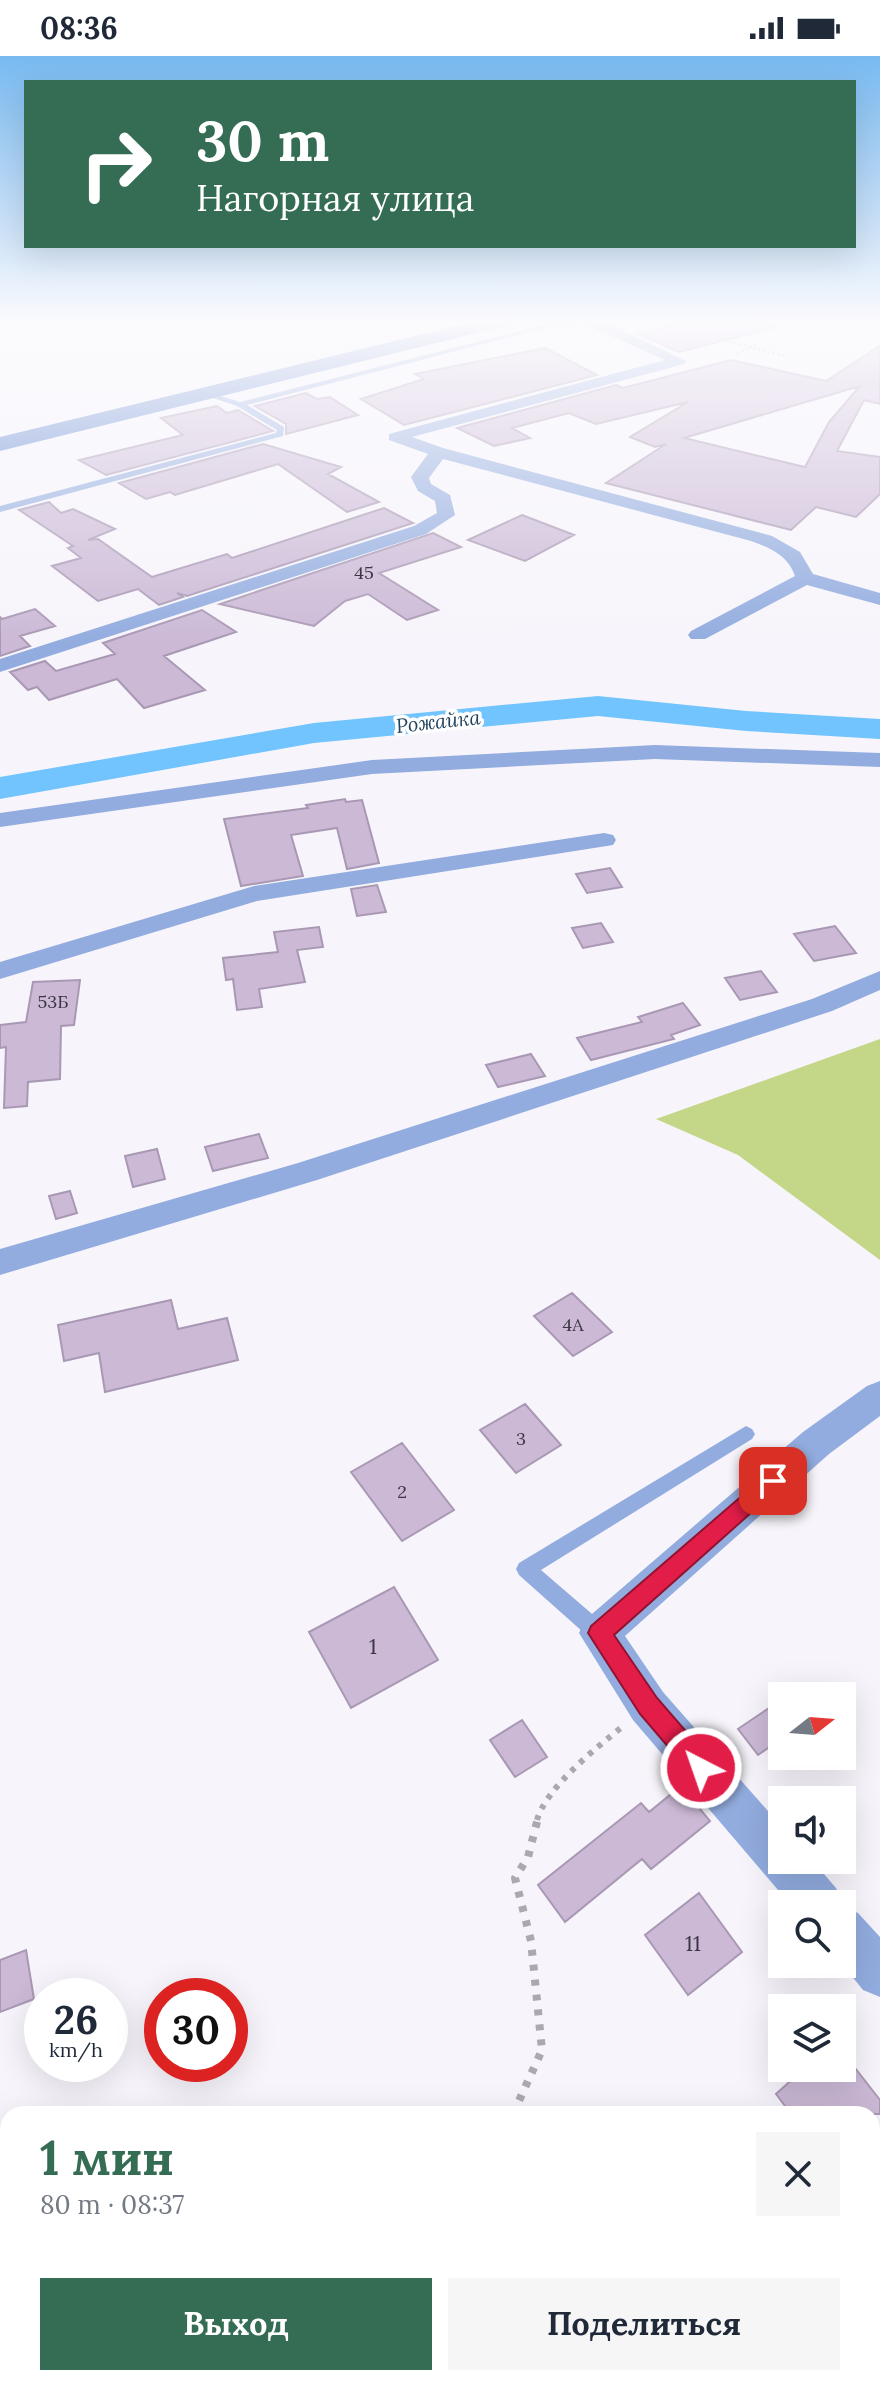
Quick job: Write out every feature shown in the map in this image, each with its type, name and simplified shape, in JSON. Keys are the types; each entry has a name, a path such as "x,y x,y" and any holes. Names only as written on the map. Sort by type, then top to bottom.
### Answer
{"street":[{"path":"0,444 66,428"},
{"path":"430,428 395,437 437,452 782,545 803,564 805,578"},
{"path":"0,666 420,530 446,515 444,499 424,487 420,477 431,466 437,452"},
{"path":"698,635 805,578 880,599"},
{"path":"0,820 372,767 655,752 880,760"},
{"path":"0,971 254,894 604,840"},
{"path":"0,1262 306,1172 822,1005 880,980"},
{"path":"808,1890 648,1706 599,1633 816,1443 880,1396"},
{"path":"856,1945 880,1973"}],"lane":[{"path":"0,509 280,434 279,428"},
{"path":"599,1633 526,1569 746,1434"}],"path":[{"path":"517,2106 542,2050 531,1941 515,1878 528,1857 541,1806 595,1749 648,1706"}],"green space":[{"path":"880,1039 880,1260 738,1155 656,1119"}],"building":[{"path":"174,428 268,428 273,431 106,475 79,460 183,435"},
{"path":"286,428 310,428 286,434"},
{"path":"457,428 513,428 530,438 494,446"},
{"path":"645,428 719,428 684,438 805,467 826,428 849,428 837,451 880,457 880,494 856,517 816,507 791,530 606,483 666,444 655,447 630,437"},
{"path":"263,444 341,467 328,474 379,502 347,512 278,464 175,495 170,492 146,499 119,483"},
{"path":"49,502 61,513 73,509 115,529 88,540 98,539 152,577 227,554 232,558 384,508 413,523 187,596 177,593 183,597 159,605 138,589 98,601 52,566 81,558 68,548 73,546 19,510"},
{"path":"522,515 574,535 525,561 468,540"},
{"path":"433,533 461,547 379,573 438,610 407,620 368,594 345,601 314,626 220,604"},
{"path":"35,609 55,626 20,636 30,646 0,656 0,617"},
{"path":"202,610 236,632 164,656 205,690 144,708 117,679 49,700 37,687 28,690 10,672 45,661 56,671 115,654 103,643"},
{"path":"345,799 346,802 362,800 379,863 347,869 337,828 291,835 303,876 241,886 224,819 308,808 306,805"},
{"path":"610,868 622,887 587,893 576,874"},
{"path":"377,885 386,912 357,916 351,889"},
{"path":"601,923 613,942 583,948 572,928"},
{"path":"835,926 856,953 814,961 794,934"},
{"path":"319,927 323,947 297,950 305,982 259,989 262,1007 237,1010 233,979 226,980 223,958 278,952 274,932"},
{"path":"761,971 777,992 740,1000 725,978"},
{"path":"80,980 74,1025 61,1026 60,1079 28,1082 27,1106 4,1108 6,1047 0,1048 0,1025 26,1022 33,982"},
{"path":"683,1003 700,1025 671,1035 674,1039 591,1060 577,1038 642,1022 638,1017"},
{"path":"531,1054 545,1076 498,1087 486,1065"},
{"path":"259,1134 268,1158 213,1171 205,1147"},
{"path":"157,1149 165,1179 133,1187 125,1156"},
{"path":"70,1191 77,1213 56,1219 49,1196"},
{"path":"572,1293 612,1332 573,1356 534,1316"},
{"path":"171,1300 178,1329 227,1318 238,1360 105,1392 99,1353 64,1361 58,1325"},
{"path":"525,1404 561,1445 516,1473 480,1430"},
{"path":"402,1443 454,1510 402,1541 351,1472"},
{"path":"394,1587 438,1660 351,1708 309,1632"},
{"path":"768,1709 768,1748 758,1755 738,1729"},
{"path":"522,1720 547,1757 515,1777 490,1740"},
{"path":"681,1786 710,1821 651,1869 642,1859 565,1922 538,1885 641,1803 649,1812"},
{"path":"699,1893 742,1952 688,1995 645,1935"},
{"path":"26,1950 31,1978 24,1978 24,2003 0,2012 0,1960"},
{"path":"856,2069 880,2100 880,2106 785,2106 776,2094 789,2082 856,2082"}],"waterway":[{"name":"Рожайка","path":"0,788 314,733 598,706 746,721 880,729"}],"route":[{"path":"701,1768 648,1706 599,1633 773,1481"}]}
